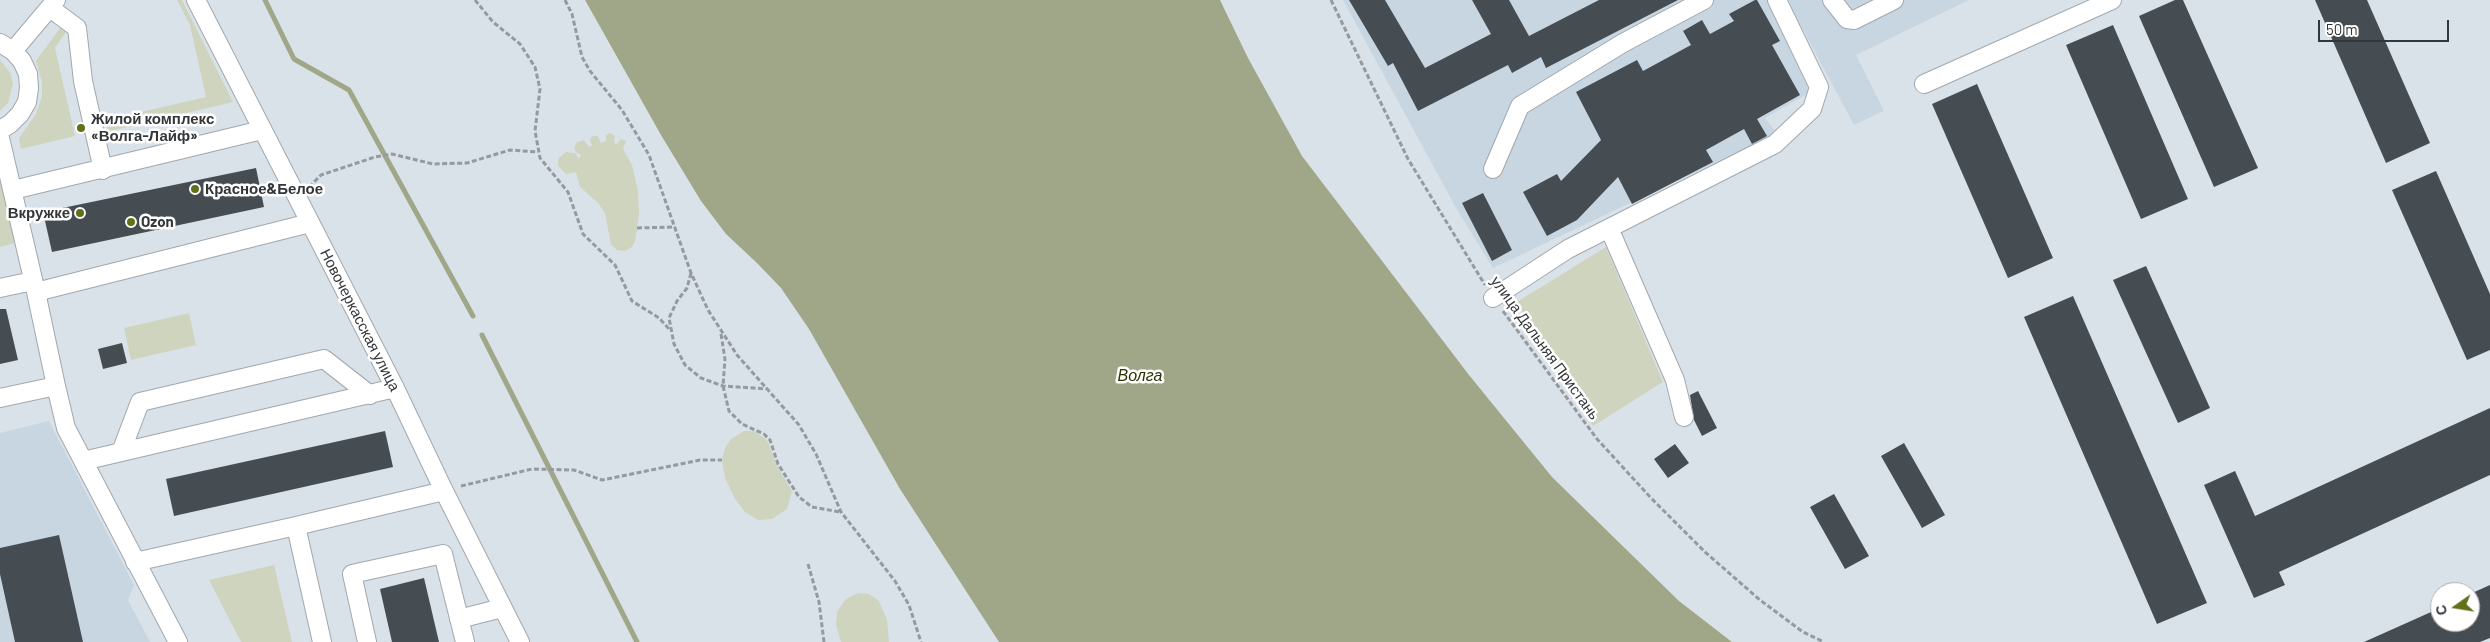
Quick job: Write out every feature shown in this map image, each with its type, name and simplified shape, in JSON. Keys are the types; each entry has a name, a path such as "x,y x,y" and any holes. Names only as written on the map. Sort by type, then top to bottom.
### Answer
{"street":[{"name":"Новочеркасская улица","path":"196,0 395,388 444,491 520,642"},
{"path":"1493,169 1520,106 1623,43 1704,0"},
{"path":"1493,298 1568,249 1775,144 1812,109 1819,87 1777,0"},
{"path":"1832,0 1846,18 1854,20 1894,0"},
{"path":"1924,84 2112,0"},
{"path":"0,130 10,124 20,114 27,102 29,88 25,68 6,47 53,4 77,28 83,81 103,170"},
{"path":"13,190 103,170 262,130"},
{"path":"0,138 66,428 178,642"},
{"path":"0,288 35,286 310,222"},
{"path":"1609,228 1674,380 1684,417"},
{"path":"121,452 140,402 324,359 370,395"},
{"path":"0,398 56,386"},
{"path":"82,461 395,388"},
{"path":"135,562 444,491"},
{"path":"296,526 322,642"},
{"path":"367,642 352,574 443,554 465,642"},
{"path":"459,618 502,608"}],"path":[{"path":"475,0 493,22 520,44 535,67 540,89 535,131 538,152 548,170 558,179 571,198 583,234 615,265 632,301 659,318 669,329"},
{"path":"564,0 572,14 582,57 599,84 622,110 649,154 691,273 708,310 737,356 799,425 816,454 841,512 895,581 909,605 921,642"},
{"name":"улица Дальняя Пристань","path":"1332,0 1408,159 1493,298 1597,439 1651,498 1705,552 1760,600 1803,632 1824,642"},
{"path":"299,202 310,185 321,175 375,157 392,154 434,164 467,163 510,150 538,152"},
{"path":"638,228 675,227"},
{"path":"691,273 687,288 677,301 669,318 669,329 674,344 691,372 723,386 768,389"},
{"path":"721,331 725,359 723,386 729,411 742,424 764,434 770,440 778,464 799,497 812,507 841,512"},
{"path":"444,491 532,469 574,470 602,480 700,460 722,460"},
{"path":"808,564 819,602 824,642"}],"shaded area":[{"path":"177,0 182,0 233,102 106,132 109,123 115,118 206,97 190,25"},
{"path":"1343,0 1768,0 1812,91 1765,118 1785,144 1742,150 1493,268 1456,208"},
{"path":"1789,0 1969,0 1856,55 1884,111 1854,125"},
{"path":"63,24 66,32 55,48 75,136 21,149 19,138 36,114 42,96 42,82 36,61"},
{"path":"0,60 11,74 13,84 8,103 0,111"},
{"path":"610,133 615,136 614,143 617,144 621,139 626,141 623,149 632,165 638,191 639,214 635,241 632,247 625,251 617,250 611,245 605,213 598,203 580,187 576,172 566,174 558,166 558,159 566,152 575,153 579,159 581,155 574,148 577,142 584,140 589,147 592,145 590,140 592,136 598,136 601,143 606,141 606,135"},
{"path":"0,178 15,243 0,247"},
{"path":"1606,247 1663,382 1593,426 1517,302"},
{"path":"189,313 196,345 131,360 124,328"},
{"path":"49,421 134,585 128,600 150,642 0,642 0,433"},
{"path":"744,431 754,431 767,440 777,466 792,491 787,509 772,519 758,520 745,512 735,499 725,478 722,460 725,448 731,439"},
{"path":"274,565 292,642 241,642 209,580"},
{"path":"858,593 869,594 879,601 887,620 889,642 841,642 836,625 837,612 846,599"}],"water":[{"name":"Волга","path":"585,0 1220,0 1248,58 1302,156 1469,375 1552,477 1679,601 1732,642 999,642 900,489 809,329 781,288 726,234 701,201 661,135"}],"building":[{"path":"1349,0 1385,0 1425,68 1491,34 1472,0 1509,0 1529,36 1599,0 1678,0 1546,68 1541,57 1512,73 1508,65 1418,111 1393,63 1388,66"},
{"path":"1757,0 1780,41 1772,45 1800,95 1757,119 1767,136 1752,144 1744,129 1706,150 1713,162 1632,204 1618,177 1577,220 1547,236 1523,192 1557,174 1561,181 1601,140 1576,92 1637,60 1643,71 1691,45 1683,31 1702,20 1710,34 1734,21 1729,14"},
{"path":"2175,0 2183,0 2258,168 2214,187 2139,16"},
{"path":"2315,0 2367,0 2430,143 2386,163"},
{"path":"2113,25 2188,199 2141,219 2066,45"},
{"path":"1977,84 2053,258 2008,278 1932,104"},
{"path":"256,168 264,207 52,252 43,212"},
{"path":"2436,171 2490,294 2490,350 2467,360 2392,190"},
{"path":"1483,193 1512,250 1492,261 1462,203"},
{"path":"2146,266 2210,408 2178,423 2113,280"},
{"path":"2073,296 2207,603 2157,624 2024,317"},
{"path":"0,309 6,309 18,360 0,364"},
{"path":"122,343 127,363 103,369 98,349"},
{"path":"1698,391 1717,428 1702,436 1694,420 1690,395"},
{"path":"2490,408 2490,475 2279,572 2285,585 2254,598 2204,485 2235,471 2255,516"},
{"path":"385,431 393,467 174,516 166,479"},
{"path":"1904,443 1945,515 1922,528 1881,456"},
{"path":"1675,444 1689,463 1668,478 1654,459"},
{"path":"1834,494 1869,556 1845,569 1810,507"},
{"path":"59,535 83,642 15,642 0,574 0,548"},
{"path":"424,578 439,642 392,642 380,589"},
{"path":"2490,585 2490,638 2480,642 2364,642 2430,612 2430,632 2480,632 2480,590"}],"waterway":[{"path":"265,0 294,59 349,90 473,316"},
{"path":"482,335 637,642"}],"place":[{"name":"Жилой комплекс «Волга-Лайф»","path":"81,128"},
{"name":"Красное&Белое","path":"195,189"},
{"name":"Вкружке","path":"80,213"},
{"name":"Ozon","path":"131,222"}]}
